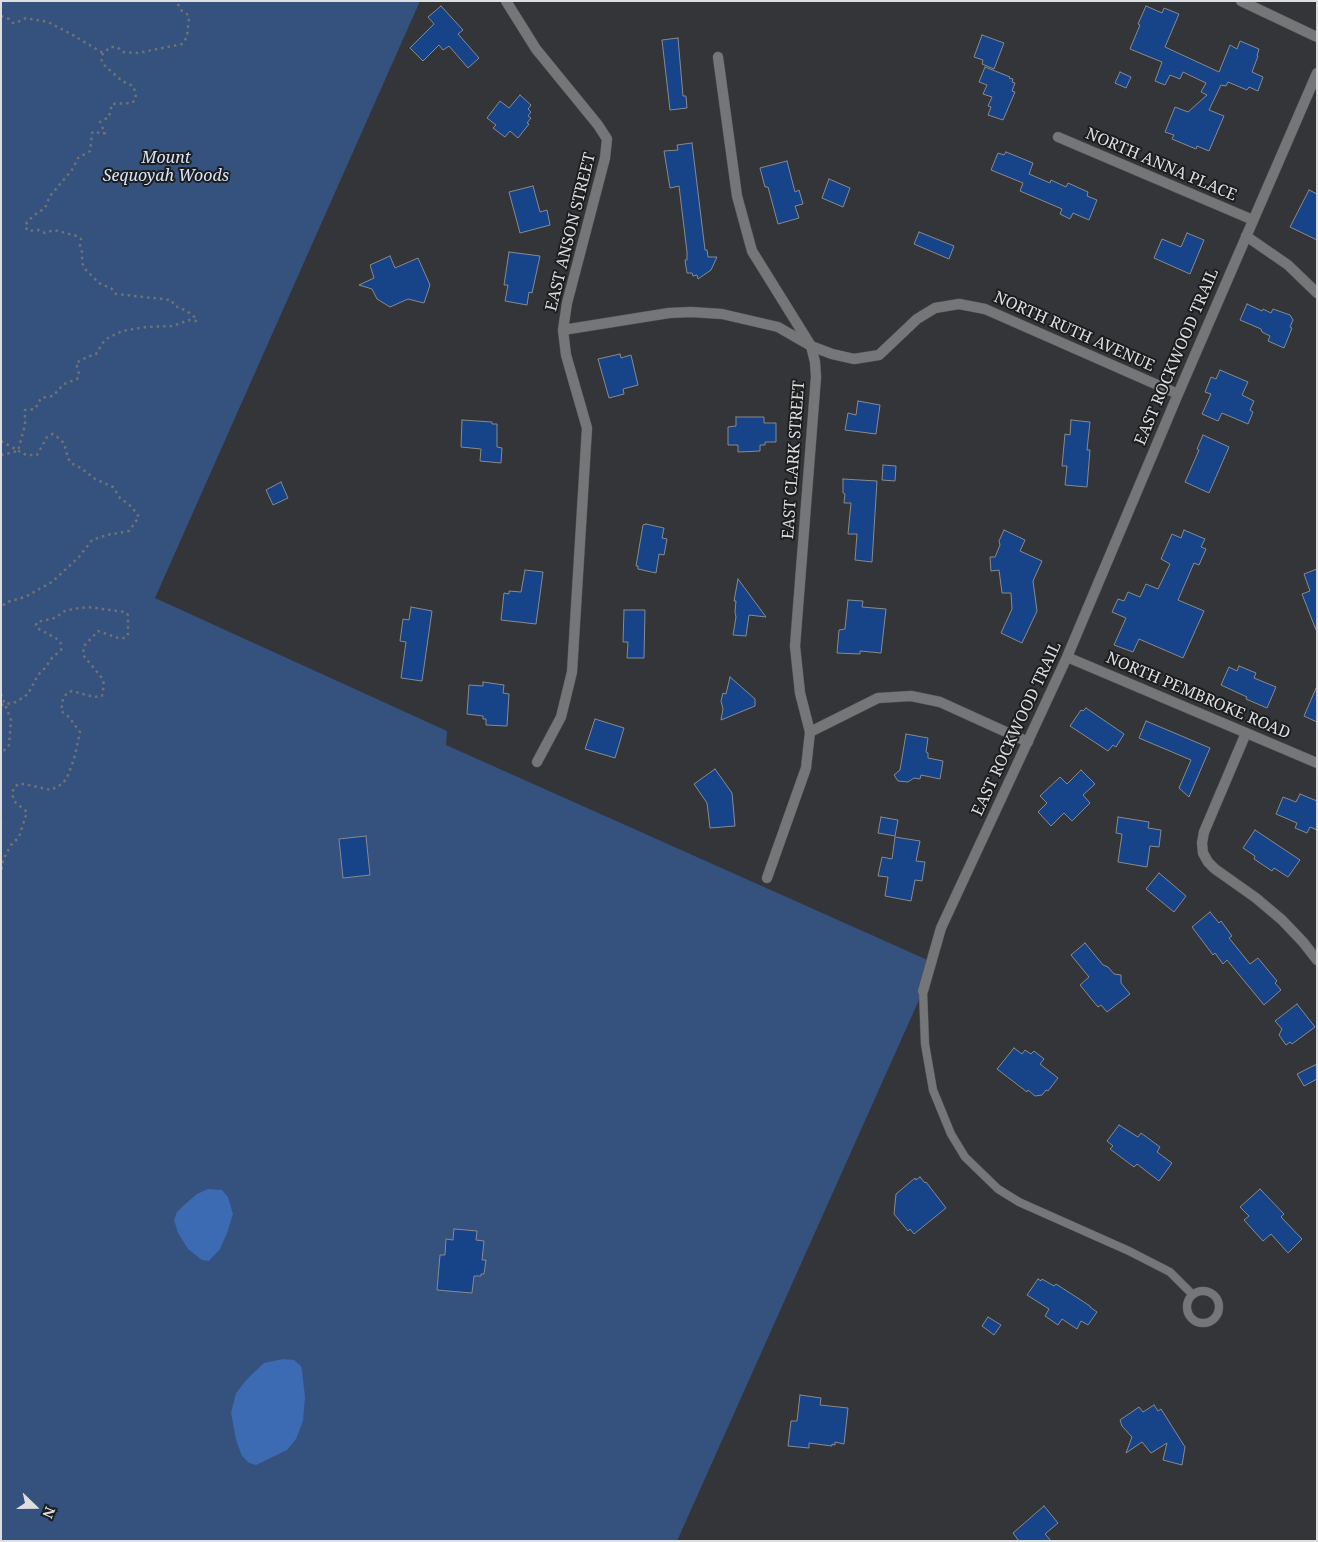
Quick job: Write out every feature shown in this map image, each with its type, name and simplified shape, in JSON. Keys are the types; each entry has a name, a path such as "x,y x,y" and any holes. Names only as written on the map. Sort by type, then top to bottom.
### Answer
{"street":[{"name":"EAST ANSON STREET","path":"506,1 536,49 598,125 607,139 605,158 567,303 564,330 566,355 587,428 572,672 561,716 537,762"},
{"path":"1241,1 1317,37"},
{"name":"EAST CLARK STREET","path":"718,57 737,196 752,251 810,346 815,362 816,377 795,646 800,693 810,732 806,768 767,878"},
{"name":"EAST ROCKWOOD TRAIL","path":"923,991 941,928 1067,657 1317,73"},
{"name":"NORTH ANNA PLACE","path":"1058,137 1253,220"},
{"path":"1246,236 1288,265 1317,293"},
{"name":"NORTH RUTH AVENUE","path":"564,330 669,313 722,314 778,326 810,346 854,359 879,354 917,319 936,308 959,304 985,309 1178,394"},
{"name":"NORTH PEMBROKE ROAD","path":"1067,657 1317,763"},
{"path":"810,732 878,698 911,696 940,702 1028,742"},
{"path":"1246,733 1204,832 1203,853 1215,869 1256,898 1282,920 1317,960"}],"lane":[{"name":"EAST ROCKWOOD TRAIL","path":"923,991 925,1044 933,1090 951,1134 965,1157 998,1189 1019,1202 1129,1251 1170,1272 1192,1294"},
{"path":"1204,1290 1215,1295 1220,1307 1216,1318 1209,1324 1194,1322 1187,1314 1186,1304 1192,1294 1204,1290"}],"path":[{"path":"18,451 25,425 25,410 35,409 41,398 53,396 64,384 77,379 79,374 76,363 86,356 96,354 108,338 122,331 173,326 189,320 196,321 197,319 187,311 174,306 171,300 118,295 112,289 99,283 86,270 82,263 81,239 77,236 54,230 45,233 38,230 29,231 26,227 33,216 45,208 50,196 72,170 78,158 90,151 92,133 95,131 101,134 105,133 100,122 109,117 112,104 132,103 135,100 136,94 132,86 122,81 103,64 101,58 103,53 114,47 124,52 138,53 185,42 189,18 176,1"},
{"path":"1,16 13,23 26,18 48,22 103,53"},
{"path":"1,441 26,455 37,454 47,438 52,434 56,435 64,442 71,463 81,468 95,480 113,487 120,498 132,507 139,517 130,531 92,540 78,557 52,582 25,597 7,602 1,607"},
{"path":"1,455 18,451"},
{"path":"1,704 16,702 28,694 38,675 61,650 59,640 37,628 37,622 55,618 65,611 88,607 125,612 128,615 128,634 125,638 118,638 98,631 84,646 83,654 102,678 104,689 102,696 94,697 72,691 67,693 63,699 61,711 69,716 80,732 74,759 66,778 62,784 51,790 24,784 18,784 14,788 12,793 14,801 27,812 18,837 3,860 1,875"},
{"path":"1,694 11,720 8,748 1,754"}],"green space":[{"name":"Mount Sequoyah Woods","path":"1,1 420,1 155,598 447,731 446,745 932,962 923,991 677,1541 1,1541"}],"shaded area":[{"path":"208,1189 222,1190 228,1197 233,1214 220,1249 209,1261 202,1260 188,1249 178,1233 174,1220 177,1212 184,1205 197,1194"},
{"path":"283,1359 294,1360 301,1366 305,1397 303,1421 296,1439 287,1450 256,1465 249,1463 242,1456 236,1440 231,1413 236,1393 264,1363"}],"building":[{"path":"441,6 463,30 458,34 479,58 468,68 449,46 443,50 439,45 423,61 410,48 434,24 428,17"},
{"path":"1146,6 1162,13 1164,8 1179,14 1165,47 1219,72 1230,45 1237,49 1240,41 1259,49 1252,72 1263,77 1258,91 1249,87 1247,90 1228,82 1226,86 1221,85 1209,110 1224,116 1209,151 1197,146 1196,149 1172,139 1174,135 1165,132 1175,107 1188,112 1207,95 1201,92 1206,83 1183,72 1180,79 1170,75 1165,85 1155,81 1162,62 1130,49"},
{"path":"982,35 1004,43 994,69 982,64 983,60 974,57"},
{"path":"678,38 683,96 686,96 687,108 670,110 662,40"},
{"path":"985,67 1010,77 1013,79 1012,82 1015,83 1012,91 1015,92 1003,120 988,115 991,107 988,106 992,97 983,94 987,85 979,82"},
{"path":"1120,72 1131,77 1126,88 1115,83"},
{"path":"520,95 531,105 528,109 531,112 528,116 531,118 527,123 529,124 518,138 510,131 505,137 493,128 496,125 487,118 500,101 509,108"},
{"path":"692,143 705,250 707,250 708,257 717,257 711,270 698,279 697,275 693,276 692,273 687,273 685,260 687,260 687,252 679,186 670,188 664,151 678,150 677,145"},
{"path":"1006,152 1033,163 1029,174 1050,183 1051,180 1066,187 1068,183 1088,192 1087,196 1097,200 1089,220 1073,213 1070,219 1060,214 1062,209 1020,191 1023,183 991,170 998,153 1004,155"},
{"path":"787,161 795,192 799,190 803,204 795,206 799,218 778,224 768,187 765,187 760,168"},
{"path":"829,179 850,188 843,207 822,198"},
{"path":"533,186 540,212 547,210 550,225 520,233 509,192"},
{"path":"1309,190 1317,194 1317,240 1290,227"},
{"path":"919,232 954,246 949,259 914,244"},
{"path":"1187,233 1204,240 1190,274 1154,258 1162,239 1181,247"},
{"path":"509,252 540,256 532,293 529,292 527,305 505,301 508,285 504,285"},
{"path":"390,256 395,268 418,258 430,285 424,303 408,299 390,307 377,299 372,289 359,285 374,278 370,265"},
{"path":"1247,304 1262,311 1263,309 1271,313 1273,309 1290,315 1293,320 1290,327 1292,328 1284,348 1268,341 1270,336 1262,332 1261,329 1240,320"},
{"path":"620,354 621,358 631,355 638,385 623,389 624,394 609,398 598,359"},
{"path":"1220,370 1248,382 1242,395 1254,401 1250,410 1253,412 1248,424 1222,413 1218,421 1202,414 1211,394 1205,392 1211,377 1216,379"},
{"path":"858,401 880,405 876,434 845,430 848,413 856,415"},
{"path":"736,417 764,417 764,423 776,423 776,442 765,442 765,445 760,445 760,451 738,452 738,445 728,445 728,427 736,426"},
{"path":"462,420 497,424 497,447 502,448 501,463 480,461 481,449 461,447"},
{"path":"1071,420 1090,422 1087,450 1090,450 1087,487 1065,485 1067,466 1062,466 1065,434 1070,435"},
{"path":"1203,435 1229,447 1209,493 1185,482 1199,450 1197,449"},
{"path":"883,465 896,466 895,481 882,480"},
{"path":"843,479 877,481 872,562 855,560 857,534 848,534 851,503 844,503"},
{"path":"281,482 288,498 273,505 266,490"},
{"path":"643,525 664,528 662,538 667,539 664,555 659,554 656,573 638,569 638,566 636,566"},
{"path":"1004,530 1025,540 1020,551 1042,561 1033,581 1037,611 1022,643 1001,633 1012,609 1011,593 1002,593 999,570 991,571 990,557 995,557"},
{"path":"1184,530 1205,539 1201,547 1206,549 1199,565 1194,563 1178,600 1204,611 1183,658 1139,639 1133,652 1114,645 1126,618 1112,612 1118,599 1124,601 1128,592 1140,597 1146,584 1158,589 1170,564 1161,559 1172,534 1181,538"},
{"path":"1317,569 1316,630 1302,594 1310,591 1304,574"},
{"path":"525,570 543,572 536,624 501,620 504,593 509,594 509,591 521,592"},
{"path":"738,579 766,617 749,615 746,636 733,635 736,617 736,601 734,601"},
{"path":"848,600 863,601 862,607 886,609 881,653 860,651 860,654 837,653 839,630 845,629"},
{"path":"411,607 432,611 422,681 401,678 406,642 400,641 403,619 409,620"},
{"path":"624,610 645,610 644,658 627,658 628,642 623,642"},
{"path":"1239,666 1256,673 1254,678 1276,687 1267,708 1221,685 1229,667 1237,671"},
{"path":"730,677 755,699 755,706 721,720 723,709 721,701 723,693 726,694"},
{"path":"483,682 504,685 503,693 509,694 507,726 486,725 486,719 483,719 483,716 467,714 469,685 483,686"},
{"path":"1317,686 1317,722 1304,716"},
{"path":"1086,708 1124,734 1116,747 1113,745 1108,751 1070,726 1081,710 1083,711"},
{"path":"595,719 624,728 615,758 585,749"},
{"path":"1146,721 1210,748 1189,797 1179,788 1191,760 1139,738"},
{"path":"906,734 928,738 926,752 928,753 928,758 943,761 940,779 921,775 920,779 914,778 908,782 898,781 894,775 900,770"},
{"path":"715,769 732,793 735,826 710,828 707,803 694,784"},
{"path":"1081,770 1095,784 1083,795 1090,803 1072,821 1064,813 1051,826 1038,812 1047,803 1040,796 1060,777 1067,784"},
{"path":"1300,794 1317,801 1317,830 1310,827 1307,833 1295,828 1297,823 1276,814 1283,797 1296,802"},
{"path":"881,817 898,820 895,836 878,833"},
{"path":"1118,817 1149,822 1148,828 1161,830 1159,847 1150,846 1147,867 1118,862 1122,834 1116,833"},
{"path":"1255,830 1300,860 1288,877 1274,868 1272,871 1254,859 1255,856 1243,848"},
{"path":"366,836 370,875 343,878 339,839"},
{"path":"895,837 920,841 916,861 925,862 922,881 915,880 911,901 885,896 888,877 878,876 882,857 892,859"},
{"path":"1159,873 1186,896 1174,912 1146,889"},
{"path":"1210,912 1219,923 1221,921 1232,936 1229,938 1250,964 1258,958 1277,981 1275,983 1281,990 1264,1005 1227,960 1223,964 1215,953 1213,955 1192,927"},
{"path":"1085,943 1103,965 1108,967 1114,974 1121,975 1121,983 1130,994 1107,1012 1101,1005 1098,1007 1080,985 1089,977 1071,955"},
{"path":"1297,1004 1315,1027 1292,1044 1290,1042 1286,1045 1279,1035 1282,1029 1275,1021"},
{"path":"1014,1048 1022,1054 1025,1050 1031,1054 1034,1051 1044,1059 1040,1064 1058,1078 1048,1091 1046,1090 1042,1095 1035,1096 997,1069"},
{"path":"1317,1064 1317,1079 1304,1086 1297,1074"},
{"path":"1119,1125 1138,1137 1141,1133 1160,1147 1157,1152 1172,1163 1159,1181 1137,1164 1134,1167 1110,1149 1113,1146 1107,1141"},
{"path":"920,1177 946,1208 914,1234 910,1229 908,1231 894,1214 896,1194 915,1178 916,1180"},
{"path":"1260,1189 1284,1214 1281,1217 1302,1239 1288,1253 1271,1234 1263,1241 1244,1220 1249,1216 1240,1207"},
{"path":"454,1229 477,1231 476,1240 484,1241 482,1260 486,1260 484,1274 474,1276 472,1293 437,1290 440,1255 445,1255 446,1239 453,1240"},
{"path":"1038,1279 1041,1281 1042,1279 1054,1286 1056,1284 1097,1312 1088,1325 1081,1321 1077,1329 1062,1319 1058,1325 1045,1316 1049,1309 1027,1295"},
{"path":"988,1317 1001,1325 994,1335 982,1326"},
{"path":"800,1395 821,1398 820,1405 848,1408 844,1444 835,1442 835,1445 832,1444 832,1446 809,1443 809,1448 788,1446 791,1421 797,1421"},
{"path":"1154,1405 1158,1411 1161,1409 1185,1447 1182,1465 1163,1460 1167,1443 1151,1453 1142,1442 1126,1453 1132,1437 1122,1426 1120,1420 1139,1407 1143,1412"},
{"path":"1044,1506 1058,1523 1045,1534 1051,1541 1019,1541 1013,1533"}]}
